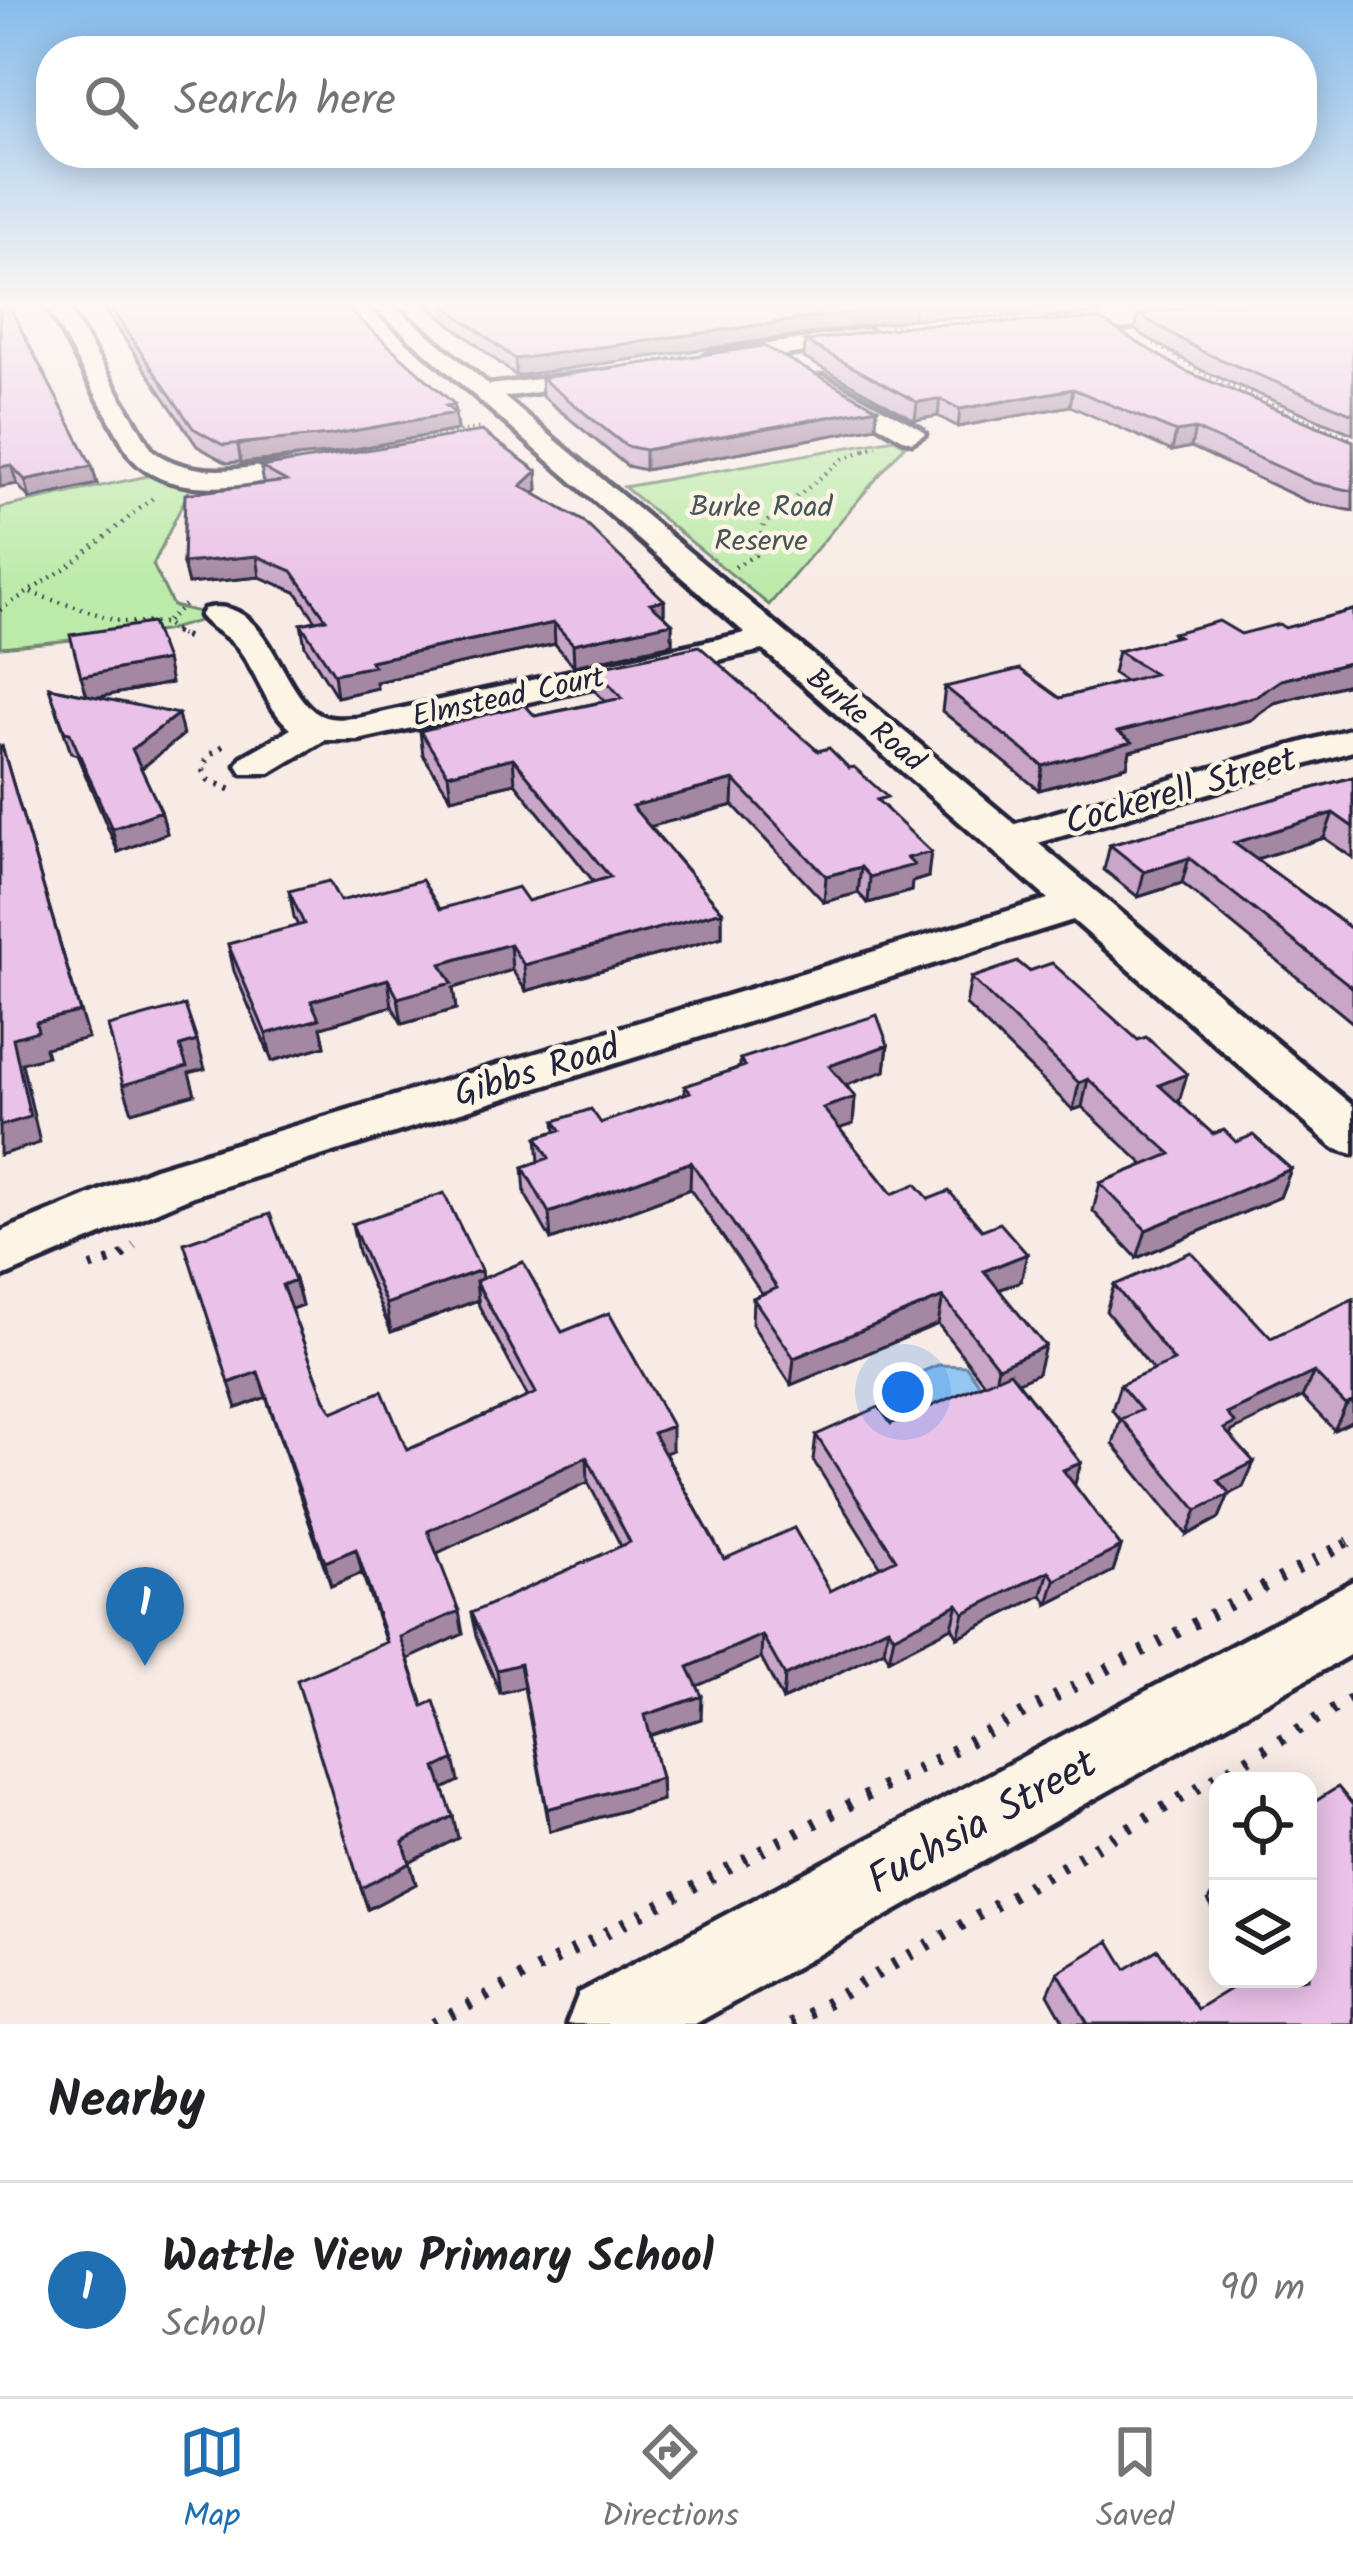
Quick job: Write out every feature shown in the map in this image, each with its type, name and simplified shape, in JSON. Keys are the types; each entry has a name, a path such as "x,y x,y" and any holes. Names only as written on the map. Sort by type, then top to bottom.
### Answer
{"street":[{"path":"110,398 142,455 154,468 178,475 223,476 372,449"},
{"name":"Burke Road","path":"487,398 507,430 770,638 1353,1135"},
{"path":"850,398 913,434"},
{"path":"216,616 251,641 297,719 315,730"},
{"name":"Elmstead Court","path":"256,765 315,730 358,729 770,638"},
{"name":"Cockerell Street","path":"1008,839 1353,739"},
{"name":"Gibbs Road","path":"0,1256 174,1182 1080,903"},
{"name":"Fuchsia Street","path":"610,2024 1353,1615"}],"path":[{"path":"1259,398 1353,439"},
{"path":"372,449 507,430"},
{"path":"721,570 755,555 764,524 843,459 888,444"},
{"path":"0,610 112,533 156,494"},
{"path":"29,593 122,622 165,623"},
{"path":"434,2024 1353,1540"},
{"path":"791,2024 1353,1698"}],"green space":[{"name":"Burke Road Reserve","path":"894,439 905,445 769,605 624,487"},
{"path":"166,472 196,476 153,565 173,606 216,616 164,631 0,647 0,508"}],"water":[{"path":"938,1365 966,1366 983,1389 918,1416 895,1383"}],"building":[{"path":"0,398 57,398 92,466 25,480 11,465 0,467"},
{"path":"173,398 448,398 454,404 446,406 455,413 330,435 223,445 193,428"},
{"path":"567,398 860,398 877,408 645,450 626,446"},
{"path":"910,398 1020,398 960,409 940,399"},
{"path":"1096,398 1251,398 1353,441 1353,491 1314,483 1195,429 1176,432"},
{"path":"1315,398 1353,398 1353,414"},
{"path":"482,431 537,471 521,486 583,521 664,600 650,603 672,623 573,644 554,623 370,661 374,666 334,674 301,624 326,619 292,571 257,556 183,563 185,494 286,481 261,467"},
{"path":"1353,610 1353,662 1281,680 1257,696 1118,732 1132,742 1043,766 945,687 1020,669 1060,698 1154,674 1118,651 1178,636 1173,633 1219,621 1241,634"},
{"path":"152,623 166,660 81,676 70,635"},
{"path":"699,646 818,751 829,748 849,768 854,767 887,797 877,800 931,852 907,858 914,865 870,877 861,867 826,876 734,780 632,806 722,911 524,965 510,944 441,964 452,983 398,998 388,979 311,1001 319,1019 266,1034 228,944 304,924 289,891 329,881 340,901 422,880 440,909 518,887 528,901 610,877 513,758 448,774 420,731 525,705 535,716 622,698 595,668"},
{"path":"49,687 178,714 132,749 161,811 112,829 70,733 65,732"},
{"path":"0,746 80,1012 36,1022 38,1031 13,1038 30,1117 0,1126"},
{"path":"1353,777 1353,827 1333,813 1234,843 1353,930 1353,988 1189,858 1144,872 1110,845"},
{"path":"1018,962 1029,971 1052,963 1138,1040 1146,1037 1187,1074 1159,1085 1213,1134 1224,1130 1236,1142 1253,1135 1291,1169 1146,1230 1100,1183 1171,1154 1088,1079 1079,1083 971,978"},
{"path":"185,1005 197,1041 180,1046 187,1067 123,1085 108,1026"},
{"path":"877,1015 888,1045 829,1066 855,1097 823,1108 892,1194 916,1184 929,1199 949,1191 982,1230 1000,1223 1027,1254 984,1271 1045,1346 998,1367 943,1297 794,1358 753,1298 777,1288 691,1162 549,1213 523,1167 549,1158 537,1137 561,1130 555,1121 591,1109 601,1123 690,1092 685,1086 745,1066 740,1059"},
{"path":"444,1193 481,1270 386,1304 352,1224"},
{"path":"270,1214 295,1280 282,1285 325,1400 333,1412 382,1391 407,1450 536,1393 476,1281 523,1262 562,1332 609,1313 672,1426 653,1433 724,1559 794,1528 830,1591 896,1559 816,1435 879,1407 891,1424 1010,1372 1081,1463 1063,1470 1121,1547 1055,1580 1049,1571 964,1613 958,1604 894,1636 888,1627 785,1676 762,1635 688,1667 702,1696 645,1715 661,1778 547,1809 520,1664 497,1670 471,1613 630,1542 587,1457 428,1531 459,1611 400,1637 423,1706 434,1701 454,1759 436,1768 453,1816 403,1842 410,1863 361,1888 297,1680 387,1642 356,1549 325,1562 258,1372 229,1383 184,1243"},
{"path":"1191,1252 1271,1338 1353,1299 1353,1401 1346,1405 1314,1372 1227,1414 1235,1423 1224,1429 1254,1462 1218,1480 1230,1494 1197,1510 1121,1419 1141,1410 1120,1385 1174,1361 1114,1285"},
{"path":"1338,1787 1353,1803 1353,2024 1088,2024 1058,1972 1109,1941 1126,1969 1158,1949 1197,2009 1231,1988 1317,1988 1317,1800"}],"place":[{"name":"Wattle View Primary School","path":"145,1666"}]}
